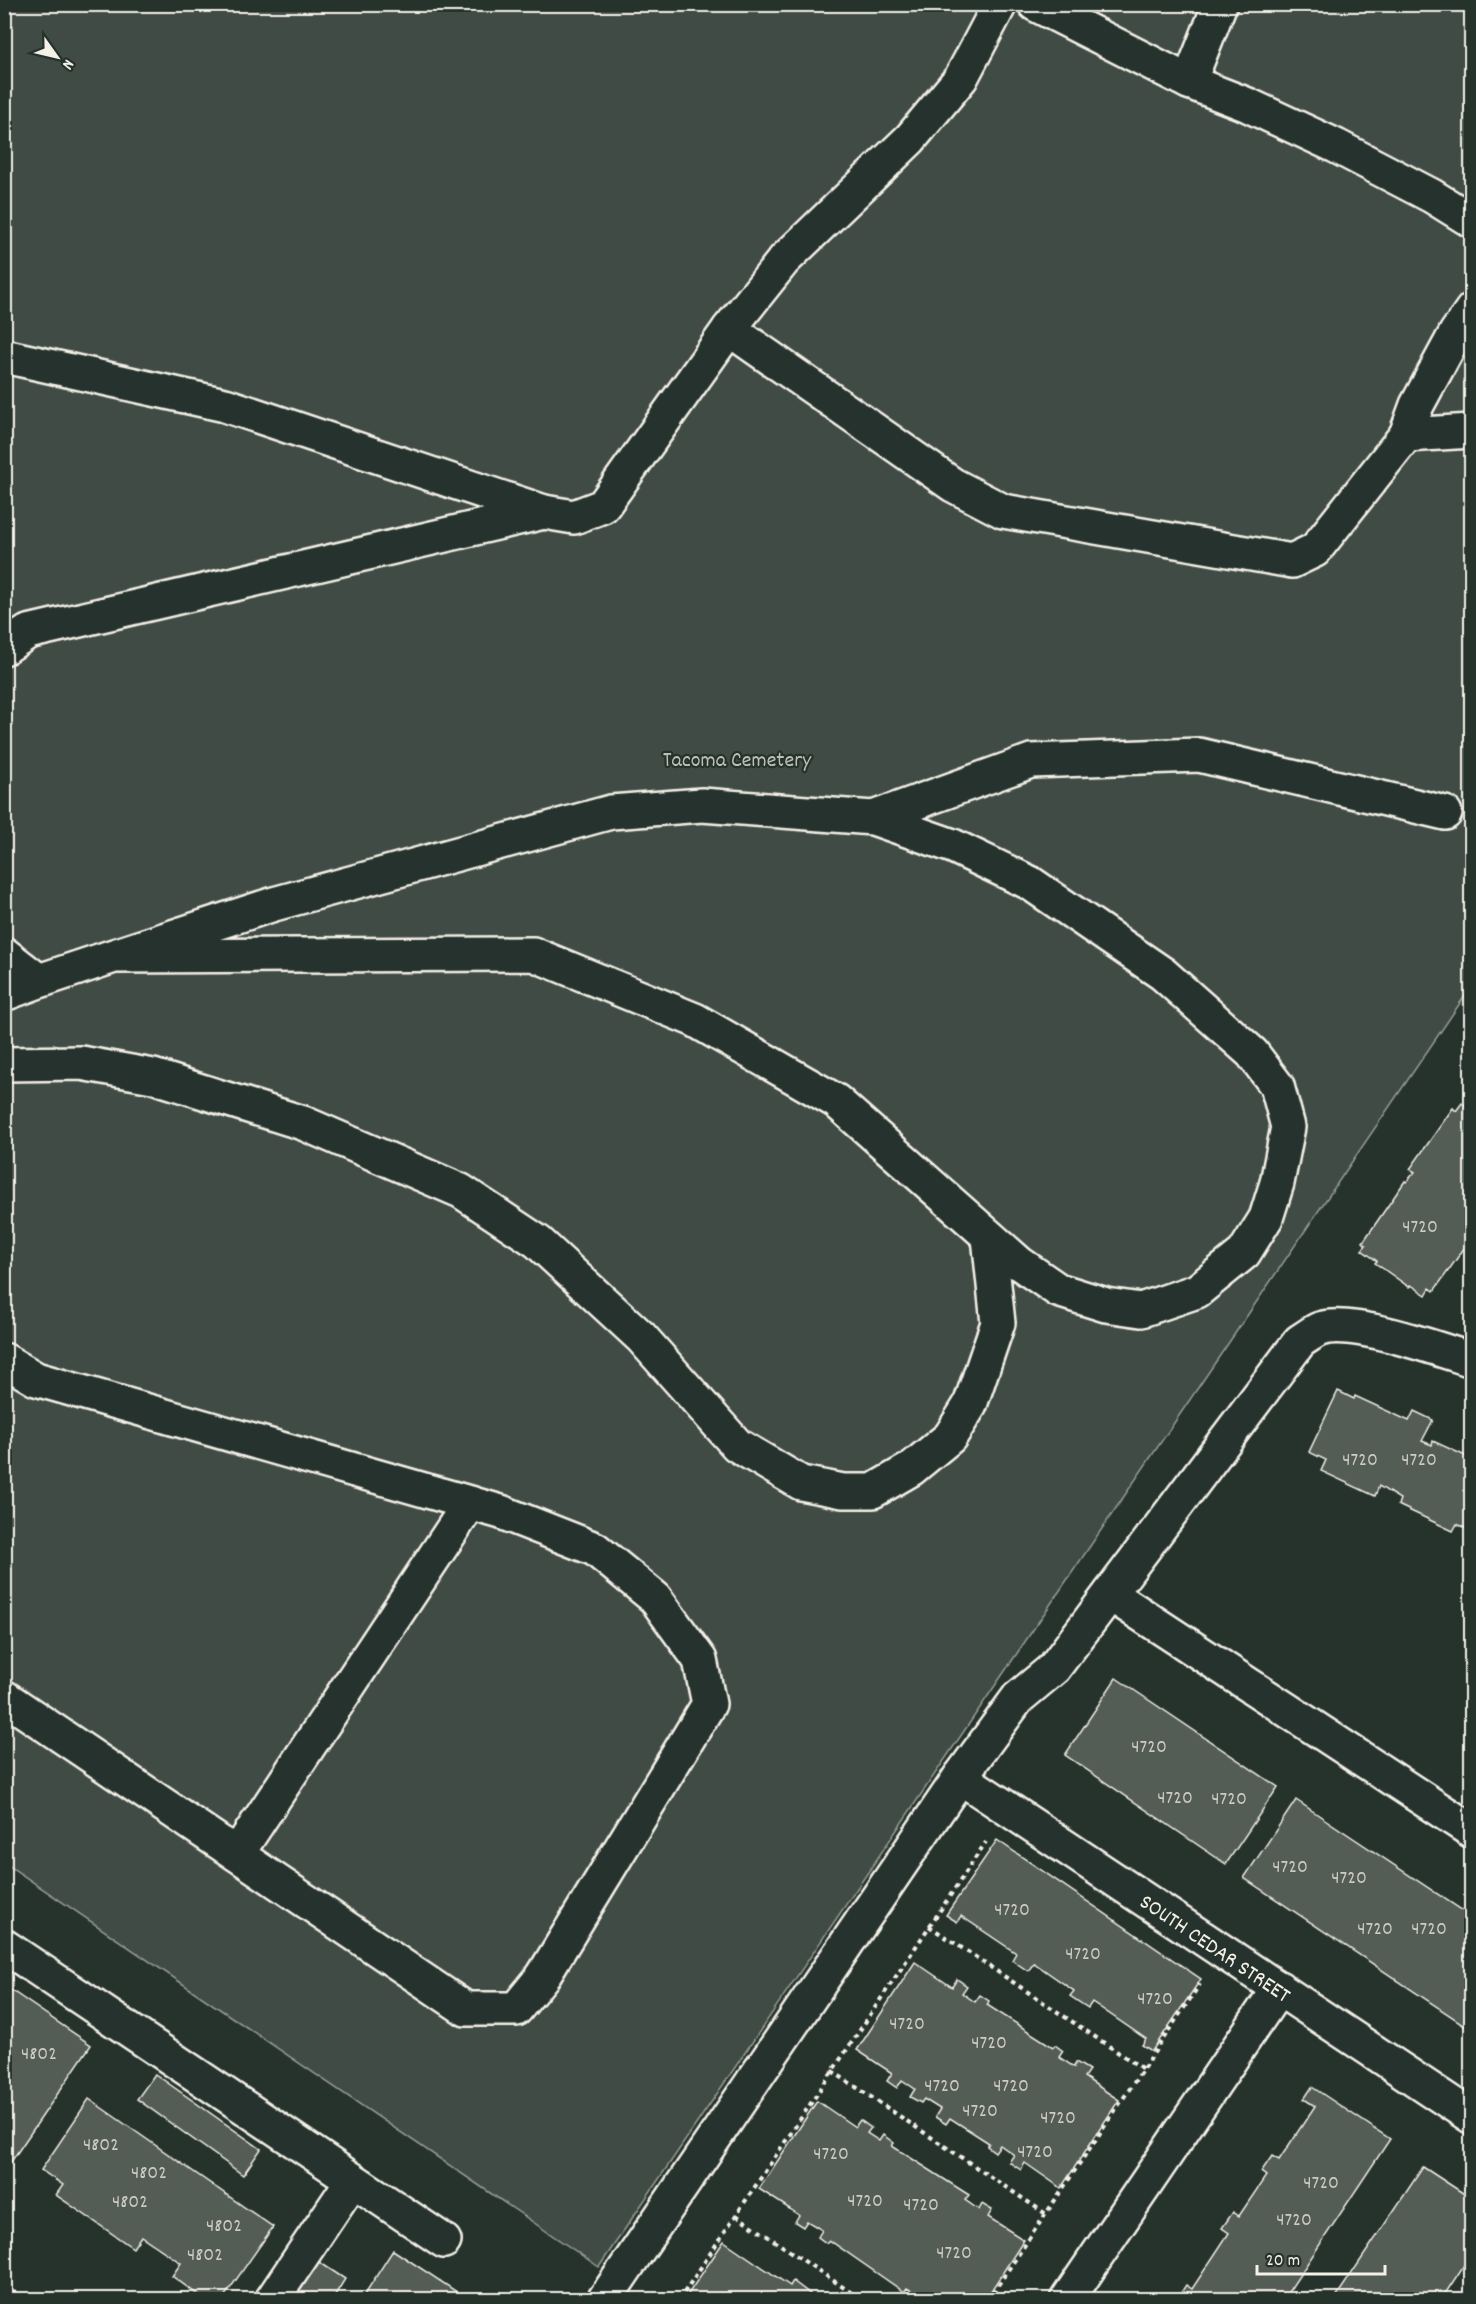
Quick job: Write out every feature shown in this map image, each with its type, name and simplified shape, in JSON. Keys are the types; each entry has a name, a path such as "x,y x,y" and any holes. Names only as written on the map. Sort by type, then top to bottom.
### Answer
{"lane":[{"path":"4,357 225,405 544,512 574,517 603,506 729,328 784,260 910,139 961,78 1000,4"},
{"path":"1035,4 1189,82 1248,105 1336,146 1432,195 1472,221"},
{"path":"1189,82 1220,4"},
{"path":"729,328 953,485 1003,511 1292,561 1315,550 1406,435 1417,405 1456,333 1472,309"},
{"path":"1406,435 1472,431"},
{"path":"4,648 28,632 544,512"},
{"path":"873,818 1031,761 1199,755 1445,813"},
{"path":"4,994 114,956 274,904 611,812 702,805 873,818 953,846 1030,883 1163,974 1252,1053 1277,1086 1288,1127 1277,1183 1266,1218 1244,1253 1197,1292 1141,1310 1106,1305 1058,1290 1019,1263 836,1101 695,1020 533,954 114,956"},
{"path":"4,954 39,981"},
{"path":"4,1064 81,1062 153,1076 303,1123 461,1191 547,1250 641,1337 737,1445 801,1483 843,1491 873,1491 911,1469 950,1437 970,1405 998,1323 989,1237"},
{"path":"604,2300 960,1777 1018,1698 1054,1668 1300,1341 1320,1329 1340,1326 1383,1334 1471,1359"},
{"path":"4,1360 36,1379 501,1512 595,1549 655,1598 699,1660 709,1704 543,1976 516,2009 466,2009 4,1697"},
{"path":"237,1854 470,1503"},
{"path":"1110,1594 1472,1831"},
{"name":"SOUTH CEDAR STREET","path":"960,1777 1472,2117"},
{"path":"4,1946 444,2241"},
{"path":"1067,2300 1279,1988"},
{"path":"272,2300 352,2181"}],"path":[{"path":"679,2300 990,1835"},
{"path":"929,1926 1143,2069"},
{"path":"988,2300 1205,1977"},
{"path":"832,2071 1046,2214"},
{"path":"736,2215 862,2300"}],"green space":[{"name":"Tacoma Cemetery","path":"4,5 1471,5 1471,987 599,2267 5,1863"}],"building":[{"path":"1462,1103 1472,1110 1472,1237 1434,1291 1430,1288 1426,1295 1411,1285 1409,1287 1375,1263 1377,1261 1362,1250 1366,1245 1363,1242 1405,1181 1415,1172 1410,1169 1453,1108 1456,1111"},
{"path":"1338,1391 1354,1399 1355,1396 1409,1421 1414,1411 1433,1420 1422,1441 1432,1445 1433,1441 1472,1459 1472,1526 1469,1530 1457,1524 1453,1531 1398,1505 1400,1499 1379,1486 1375,1496 1321,1471 1326,1460 1309,1452"},
{"path":"1116,1678 1278,1787 1226,1864 1065,1755"},
{"path":"1296,1800 1472,1917 1472,2030 1244,1878"},
{"path":"997,1840 1201,1979 1152,2051 1142,2045 1146,2039 1092,2002 1088,2008 1070,1996 1074,1991 1034,1963 1028,1971 1012,1960 1016,1953 961,1916 957,1922 946,1915"},
{"path":"915,1962 952,1987 957,1979 967,1986 962,1993 975,2002 980,1995 989,2001 987,2005 1053,2047 1055,2045 1063,2051 1059,2057 1074,2067 1076,2062 1089,2070 1084,2077 1119,2100 1061,2188 1025,2163 1021,2170 1009,2162 1014,2155 1000,2145 995,2152 987,2146 989,2143 950,2118 946,2124 935,2117 940,2109 924,2099 921,2103 910,2097 915,2089 902,2080 897,2088 887,2081 892,2073 857,2050"},
{"path":"4,1987 91,2045 4,2172"},
{"path":"155,2074 261,2149 243,2175 137,2099"},
{"path":"1312,2087 1390,2139 1283,2300 1188,2300 1180,2294 1186,2285 1192,2289 1229,2233 1222,2228 1233,2212 1239,2216 1266,2176 1261,2172 1272,2156 1279,2160 1315,2106 1304,2099"},
{"path":"89,2099 273,2227 222,2300 205,2300 172,2276 181,2263 141,2236 133,2248 56,2195 63,2185 41,2170"},
{"path":"817,2101 855,2127 860,2120 871,2128 867,2133 879,2141 883,2135 894,2143 892,2146 969,2195 965,2200 979,2210 982,2204 992,2210 988,2217 1024,2240 985,2300 918,2300 920,2296 907,2288 904,2292 829,2240 826,2243 818,2237 822,2230 807,2221 803,2227 795,2222 799,2215 759,2189"},
{"path":"1423,2167 1472,2199 1472,2234 1466,2242 1472,2246 1472,2253 1441,2300 1334,2300"},
{"path":"724,2241 790,2286 793,2281 810,2294 807,2298 810,2300 684,2300"},
{"path":"393,2250 469,2300 361,2300"},
{"path":"316,2260 345,2279 332,2300 291,2300"},
{"path":"4,2284 27,2300 4,2300"}]}
